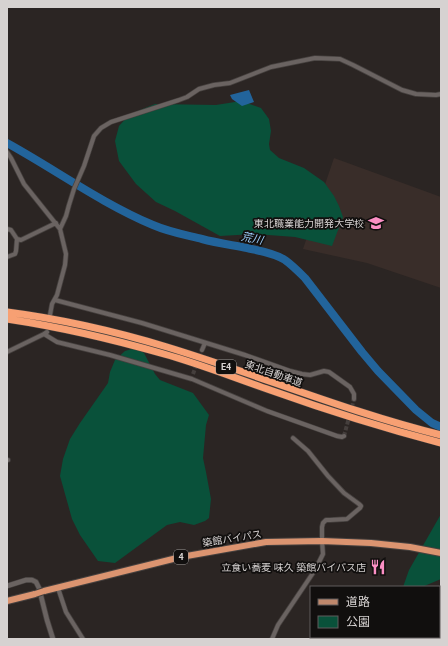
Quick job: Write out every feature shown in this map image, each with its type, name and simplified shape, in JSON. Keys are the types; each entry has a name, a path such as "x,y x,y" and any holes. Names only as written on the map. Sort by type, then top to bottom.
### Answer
{"highway":[{"name":"東北自動車道","path":"7,312 39,316 84,325 160,345 382,419 441,435"},
{"name":"東北自動車道","path":"7,319 82,332 165,354 373,424 441,443"},
{"name":"築館バイパス","path":"7,601 181,557 266,542 371,543 402,546 441,553"}],"street":[{"path":"50,315 65,264 66,256 61,228 94,136 101,128 111,122 187,96 199,89 230,82 271,67 315,58 340,59 402,90 416,94 441,94"},
{"path":"7,152 24,184 61,228"},
{"path":"17,239 21,240 56,223"},
{"path":"7,229 11,230 17,239 16,251 14,254 7,257"},
{"path":"54,300 142,323 245,355 290,372 310,375 324,371 329,372 350,387 354,394 354,399"},
{"path":"7,352 45,333 57,342 110,355 192,379 267,411 337,436 344,436"},
{"path":"202,350 205,343"},
{"path":"192,379 193,374"},
{"path":"272,639 278,625 315,570 323,554 323,523 326,520 348,519 361,506 344,494 308,451 293,438"},
{"path":"7,586 26,580 36,582 39,588 52,639"},
{"path":"58,588 66,612 83,639"}],"shaded area":[{"name":"東北職業能力開発大学校","path":"334,158 441,197 441,288 367,263 303,249"}],"green space":[{"path":"241,101 261,108 269,119 271,131 269,144 270,150 279,158 304,168 324,182 334,196 343,217 332,246 295,237 255,234 220,236 156,202 136,184 119,161 115,141 119,126 130,114 155,104 216,105"},
{"path":"135,348 144,353 155,374 160,380 193,393 209,415 206,425 203,458 211,499 209,518 194,525 180,522 167,525 115,563 98,561 80,535 72,519 60,476 63,459 70,439 108,383 110,372 115,360 125,351"},
{"path":"441,514 441,579 424,586 403,586 409,570"}],"water":[{"path":"249,90 254,102 242,106 232,99 230,95"}],"waterway":[{"name":"荒川","path":"7,143 97,197 153,225 165,230 213,242 267,252 285,260 305,278 378,371 416,410 432,423 441,427"}],"tunnel":[{"path":"193,374 202,350"},
{"path":"344,436 354,399"}],"place":[{"name":"東北職業能力開発大学校","path":"376,223"},
{"name":"立食い蕎麦 味久 築館バイパス店","path":"378,567"}]}
